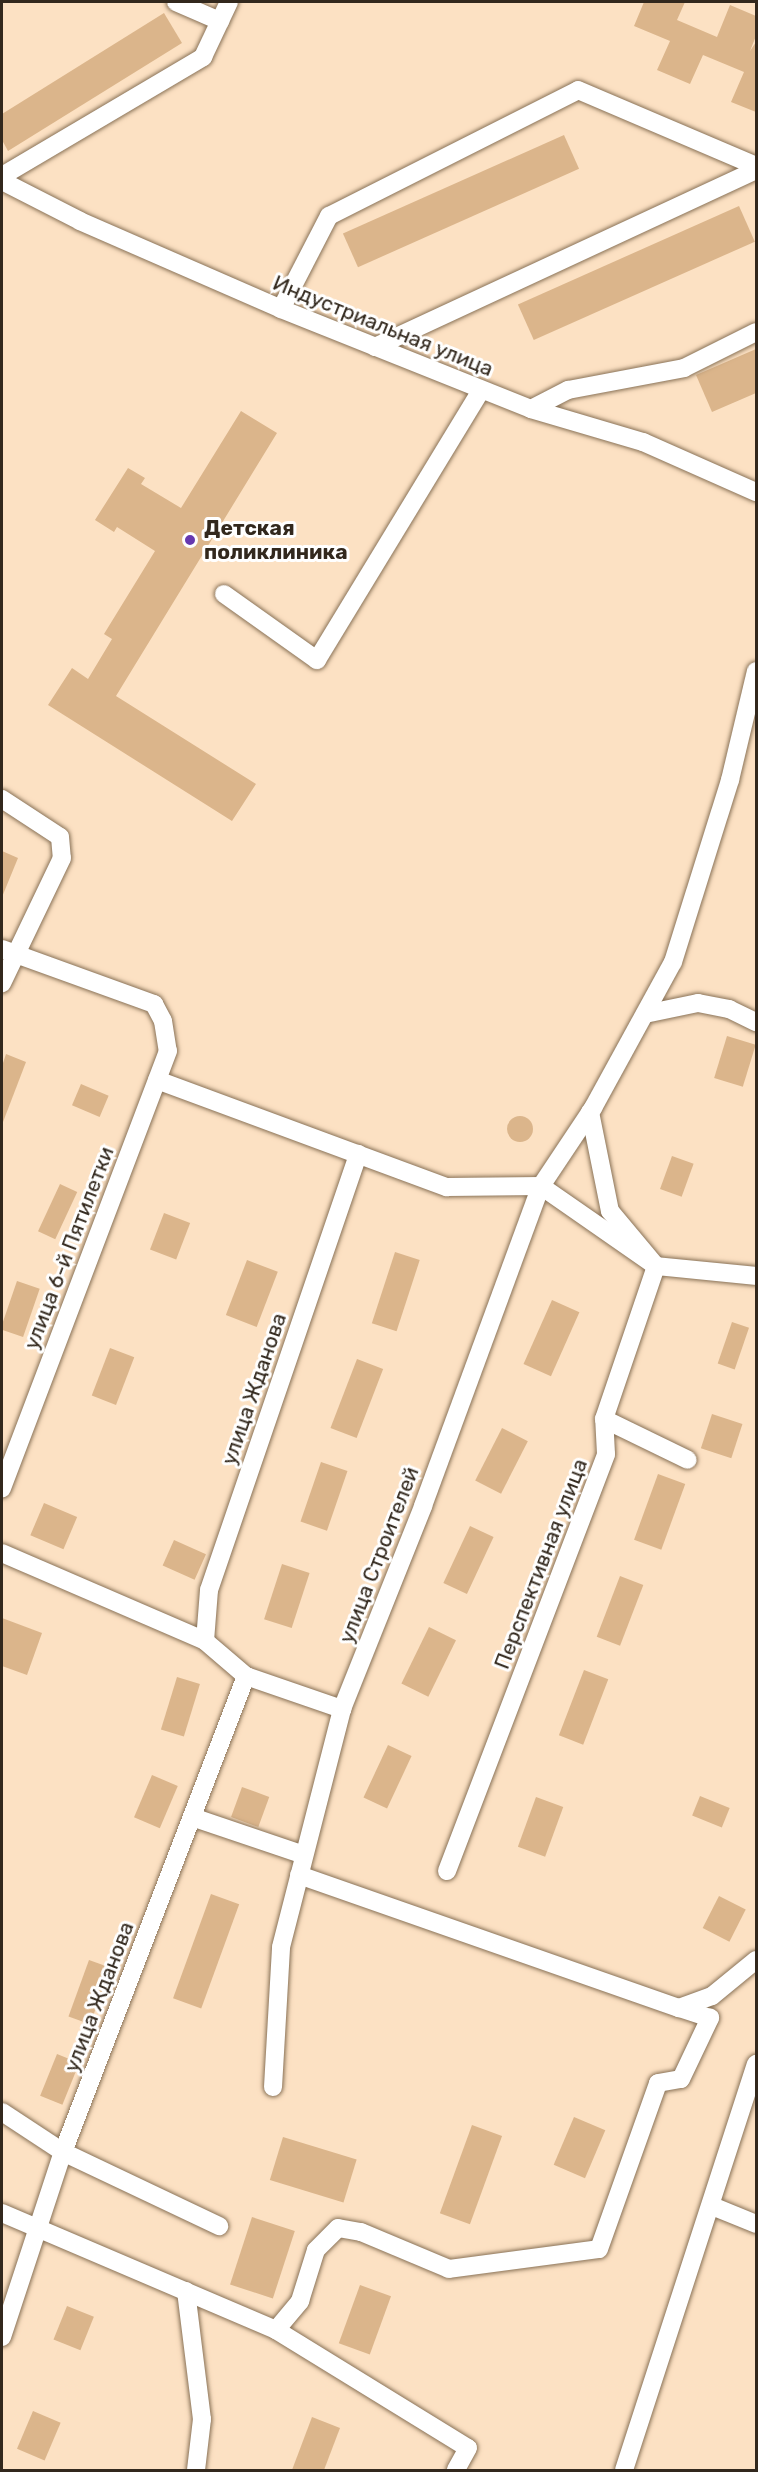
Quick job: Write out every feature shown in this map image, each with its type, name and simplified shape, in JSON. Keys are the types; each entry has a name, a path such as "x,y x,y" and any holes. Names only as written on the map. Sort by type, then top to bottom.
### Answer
{"street":[{"path":"176,2 220,21"},
{"path":"2,176 203,57 229,2"},
{"path":"280,309 329,216 578,90 756,168"},
{"path":"375,347 756,168"},
{"name":"Индустриальная улица","path":"2,181 70,216 280,309 531,409 643,442 754,492"},
{"path":"531,409 568,390 684,368 756,332"},
{"path":"224,594 317,660 481,390"},
{"name":"улица Строителей","path":"273,2087 281,1947 342,1709 423,1506 541,1186 590,1112 674,962 730,780 756,671"},
{"path":"2,799 60,837 62,858 7,951 2,983"},
{"name":"улица 6-й Пятилетки","path":"2,1489 168,1051 164,1021 154,1004 7,951"},
{"path":"645,1014 698,1003 729,1009 756,1022"},
{"path":"157,1080 447,1187 541,1186 656,1266 756,1276"},
{"path":"590,1112 610,1211 656,1266"},
{"name":"улица Жданова","path":"205,1641 209,1590 358,1154"},
{"name":"Перспективная улица","path":"447,1871 606,1454 604,1419 656,1266"},
{"path":"604,1419 688,1460"},
{"path":"2,1553 205,1641 246,1676 342,1709"},
{"name":"улица Жданова","path":"2,2337 63,2152 246,1676"},
{"path":"192,1817 304,1856"},
{"path":"276,2330 300,2301 316,2250 338,2228 361,2232 449,2268 599,2249 658,2083 681,2079 710,2019 300,1875"},
{"path":"679,2008 712,1996 756,1960"},
{"path":"624,2470 756,2064"},
{"path":"2,2112 63,2152 219,2226"},
{"path":"711,2206 756,2224"},
{"path":"2,2213 39,2226 276,2330 468,2448 456,2470"},
{"path":"186,2291 202,2419 196,2470"}],"building":[{"path":"644,2 685,2 677,20 717,37 730,5 756,16 756,36 750,51 756,42 756,112 731,102 744,72 703,55 690,84 657,70 670,41 634,26"},
{"path":"164,13 182,43 8,151 2,140 2,114"},
{"path":"564,135 579,169 358,267 343,233"},
{"path":"739,206 755,242 534,340 518,304"},
{"path":"756,349 756,393 712,412 696,375"},
{"path":"241,411 277,433 116,696 256,784 232,821 48,705 72,668 88,679 112,639 104,634 155,551 117,527 114,532 95,520 128,468 145,478 141,484 181,508"},
{"path":"2,851 18,858 2,897"},
{"path":"727,1036 756,1045 743,1087 714,1078"},
{"path":"6,1054 26,1062 3,1122 2,1066"},
{"path":"81,1084 109,1096 100,1117 72,1105"},
{"path":"520,1116 529,1120 533,1129 529,1138 520,1142 511,1138 507,1129 511,1120"},
{"path":"672,1156 694,1164 682,1197 660,1189"},
{"path":"60,1184 77,1192 55,1239 38,1231"},
{"path":"164,1213 190,1223 176,1259 150,1249"},
{"path":"395,1252 420,1260 397,1331 372,1323"},
{"path":"247,1260 278,1272 257,1327 226,1315"},
{"path":"17,1281 40,1289 23,1337 2,1330"},
{"path":"552,1300 579,1312 551,1376 524,1364"},
{"path":"732,1322 749,1328 735,1369 718,1364"},
{"path":"110,1348 134,1357 116,1405 92,1396"},
{"path":"357,1359 383,1369 357,1438 330,1428"},
{"path":"712,1414 742,1424 731,1458 701,1448"},
{"path":"502,1428 528,1441 501,1494 475,1481"},
{"path":"321,1462 347,1471 327,1531 300,1522"},
{"path":"658,1474 685,1484 661,1550 634,1540"},
{"path":"44,1503 77,1517 63,1549 30,1535"},
{"path":"470,1526 494,1537 467,1594 443,1583"},
{"path":"174,1540 206,1554 195,1580 163,1566"},
{"path":"282,1564 310,1573 292,1628 264,1619"},
{"path":"620,1576 643,1585 620,1646 597,1637"},
{"path":"2,1618 42,1633 27,1675 2,1666"},
{"path":"429,1627 456,1640 428,1697 401,1684"},
{"path":"584,1670 608,1679 583,1745 559,1735"},
{"path":"177,1677 200,1684 184,1737 161,1730"},
{"path":"388,1745 412,1756 387,1809 363,1798"},
{"path":"152,1775 178,1786 160,1828 134,1817"},
{"path":"242,1787 269,1797 258,1827 231,1817"},
{"path":"700,1796 730,1808 722,1827 692,1815"},
{"path":"536,1797 563,1807 545,1857 518,1847"},
{"path":"211,1894 239,1904 201,2009 173,1998"},
{"path":"719,1896 746,1910 729,1942 703,1928"},
{"path":"89,1960 111,1968 90,2024 68,2016"},
{"path":"57,2054 79,2063 62,2105 40,2096"},
{"path":"574,2117 605,2130 585,2178 554,2165"},
{"path":"472,2125 502,2136 470,2224 440,2213"},
{"path":"283,2137 357,2160 343,2203 270,2180"},
{"path":"252,2217 295,2231 273,2298 230,2285"},
{"path":"360,2285 391,2296 370,2355 339,2343"},
{"path":"67,2306 94,2317 80,2350 54,2339"},
{"path":"33,2411 61,2423 45,2460 17,2449"},
{"path":"312,2417 340,2428 324,2470 292,2470"}],"place":[{"name":"Детская поликлиника","path":"190,540"}]}
